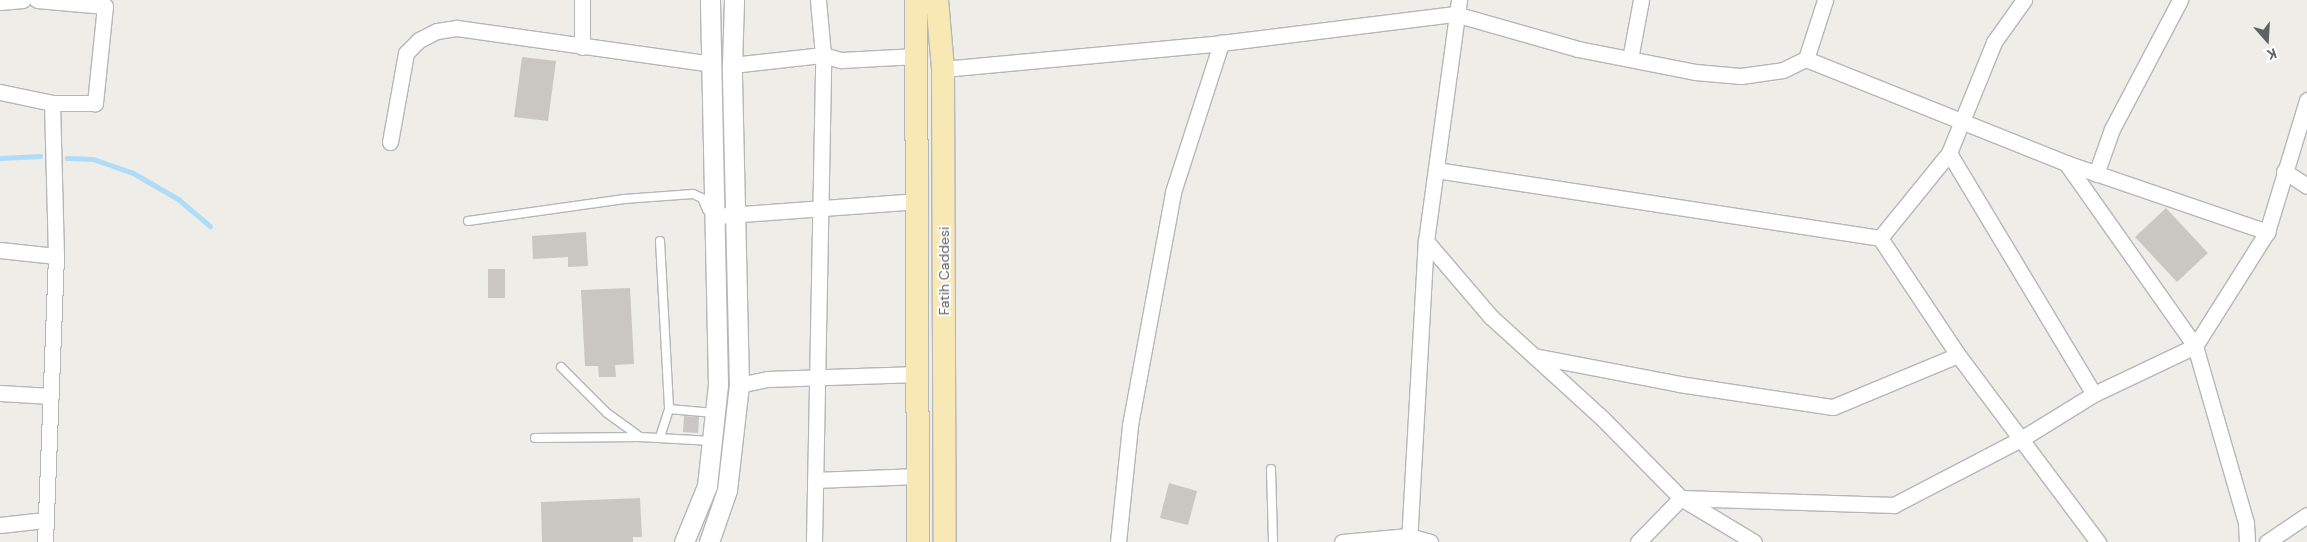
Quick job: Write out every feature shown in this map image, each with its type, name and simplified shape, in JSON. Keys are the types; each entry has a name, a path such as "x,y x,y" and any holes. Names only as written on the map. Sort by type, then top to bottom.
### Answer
{"main road":[{"name":"Fatih Caddesi","path":"916,0 918,542"},
{"name":"Fatih Caddesi","path":"937,0 943,69 944,542"}],"street":[{"path":"0,2 24,0"},
{"path":"0,92 52,103 95,103 105,6 37,0"},
{"path":"582,0 582,47"},
{"path":"684,542 708,486 716,413 715,216 710,0"},
{"path":"709,542 724,505 740,385 732,65 734,0"},
{"path":"814,542 815,376 823,55 818,0"},
{"path":"1630,59 1641,0"},
{"path":"943,69 1221,43 1457,7 1578,49 1695,72 1741,76 1783,70 1806,59 1825,0"},
{"path":"1880,238 1949,153 1959,122 1994,42 2024,0"},
{"path":"2096,174 2112,129 2180,0"},
{"path":"1409,539 1426,242 1457,7"},
{"path":"390,142 406,53 428,35 457,28 712,64"},
{"path":"1118,542 1130,425 1173,192 1221,43"},
{"path":"732,65 823,55 841,60 917,56"},
{"path":"1806,59 1959,122 2066,163 2267,232"},
{"path":"1638,542 1681,498 1894,505 2021,439 2094,394 2195,346 2267,232 2307,100"},
{"path":"45,542 56,256 52,103"},
{"path":"1949,153 2094,394"},
{"path":"2066,163 2195,346 2246,523 2247,542"},
{"path":"1436,170 1880,238 1958,355 2098,542"},
{"path":"2284,171 2307,186"},
{"path":"715,216 736,217 918,201"},
{"path":"1426,242 1490,316 1681,498 1754,542"},
{"path":"0,250 56,256"},
{"path":"1534,356 1679,384 1833,407 1958,355"},
{"path":"740,385 767,379 815,376 918,374"},
{"path":"0,393 51,396"},
{"path":"716,413 737,417"},
{"path":"815,480 918,476"},
{"path":"2267,542 2307,515"},
{"path":"0,525 45,520"},
{"path":"1342,542 1409,539 1430,542"}],"lane":[{"path":"468,221 624,199 692,194 702,198 708,213 715,216"},
{"path":"660,241 669,409 660,437"},
{"path":"562,367 607,413 640,437"},
{"path":"669,409 716,413"},
{"path":"535,438 660,437 714,441"},
{"path":"1271,469 1273,542"}],"building":[{"path":"522,57 556,61 548,121 514,117"},
{"path":"2166,208 2208,253 2177,282 2135,237"},
{"path":"586,232 588,266 568,267 568,257 533,259 532,236"},
{"path":"488,269 505,269 505,298 488,298"},
{"path":"630,288 634,364 615,365 616,377 599,377 598,366 585,366 581,290"},
{"path":"684,416 699,417 698,433 683,432"},
{"path":"1169,483 1197,491 1188,525 1160,518"},
{"path":"640,498 642,537 633,537 633,542 542,542 541,502"}],"waterway":[{"path":"0,158 40,156"},
{"path":"67,158 93,159 133,173 178,199 210,226"}]}
